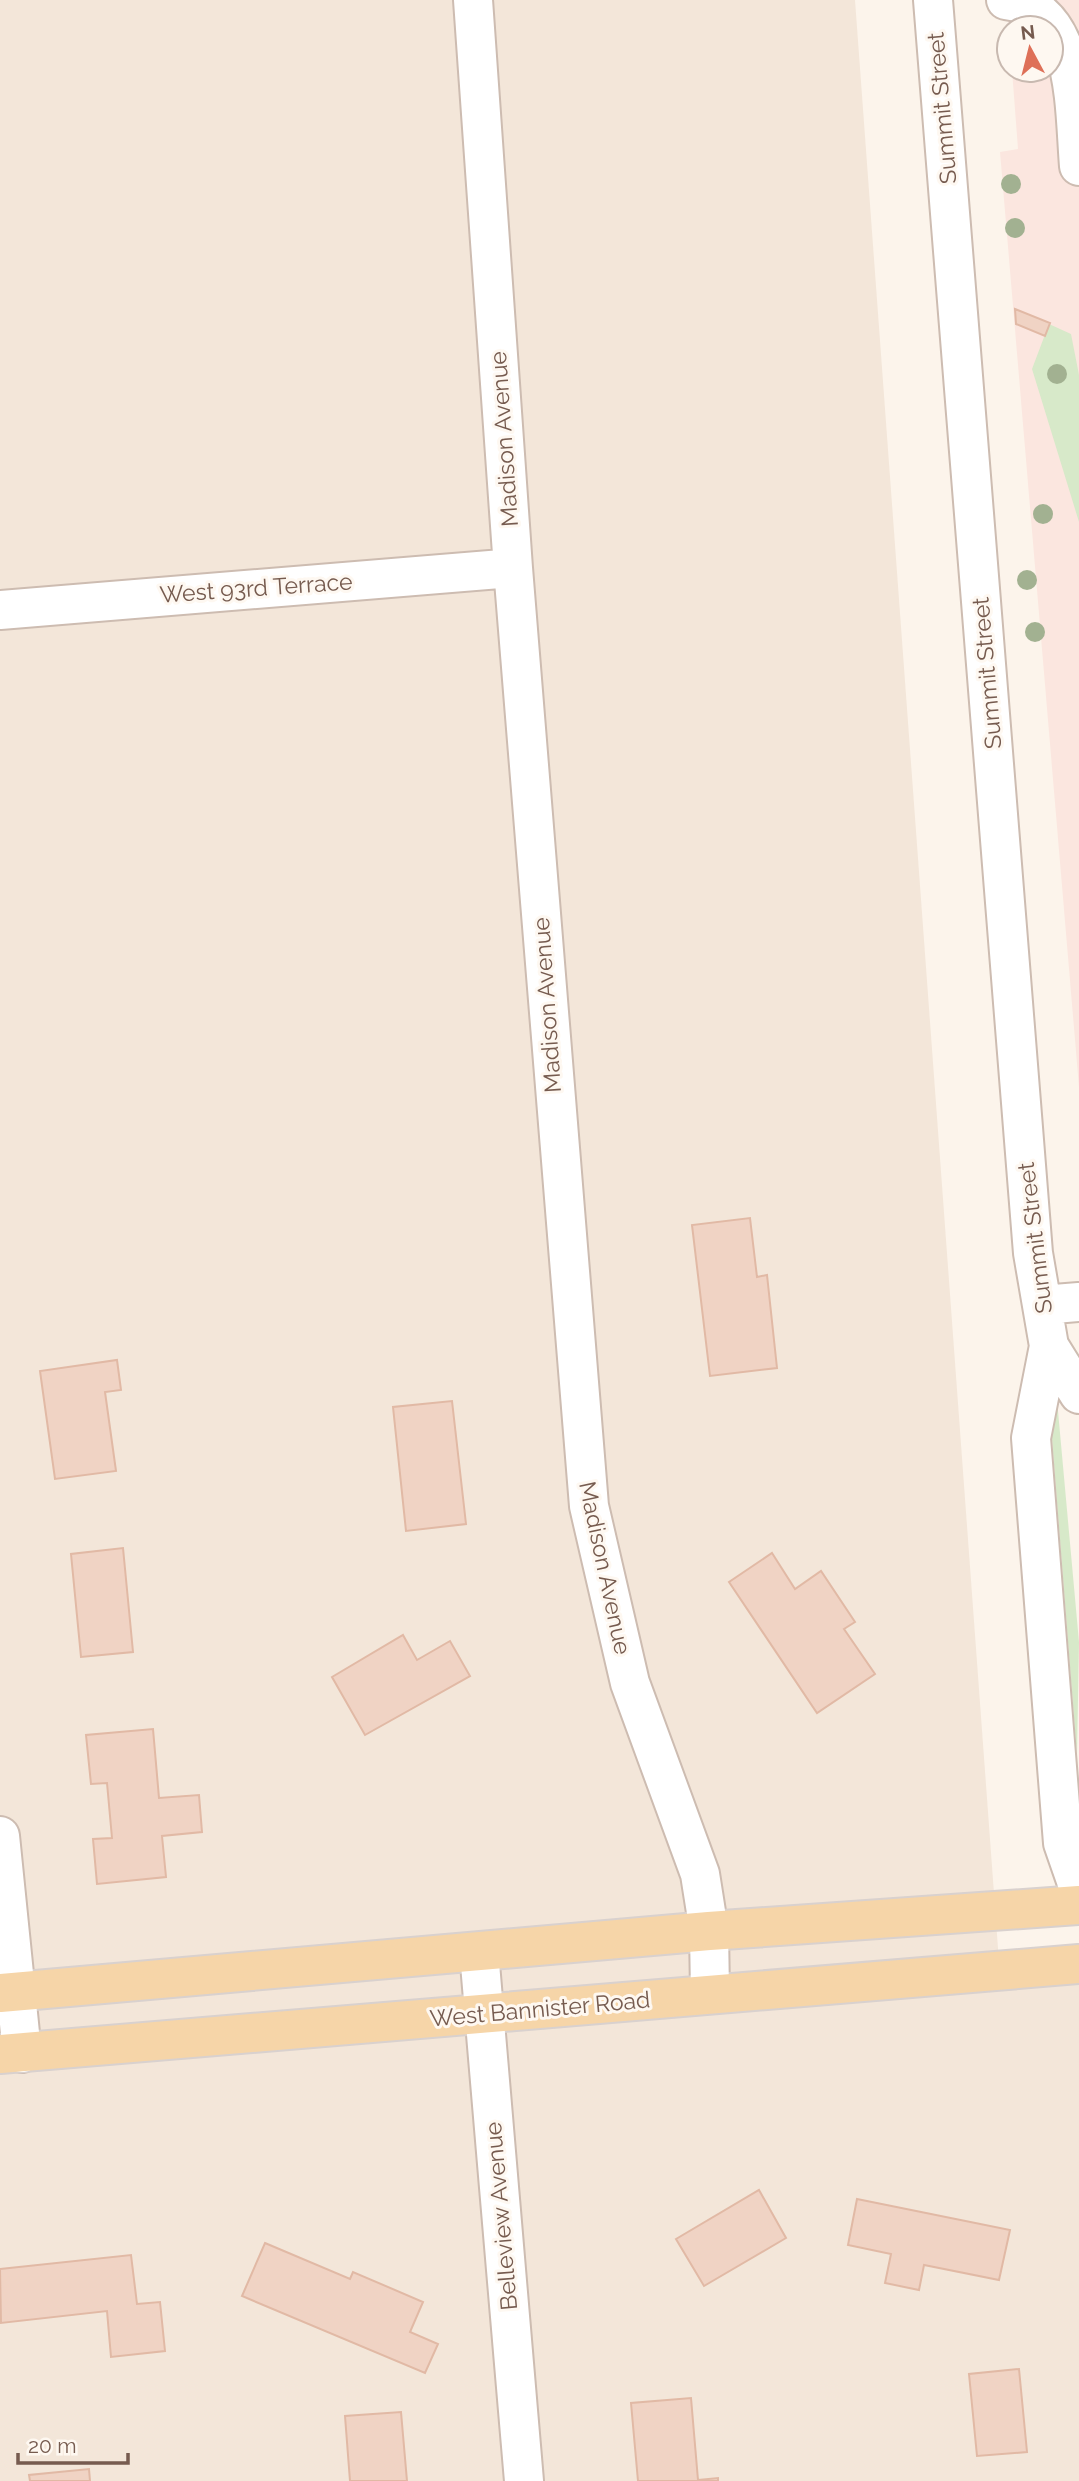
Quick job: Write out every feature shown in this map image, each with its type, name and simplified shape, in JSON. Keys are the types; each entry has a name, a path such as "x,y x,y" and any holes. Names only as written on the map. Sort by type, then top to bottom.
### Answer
{"main road":[{"path":"8,1992 709,1931 1079,1905"},
{"name":"West Bannister Road","path":"11,2053 1079,1964"}],"street":[{"name":"Madison Avenue","path":"473,0 513,568 589,1506 630,1683 700,1874 709,1931 710,1993"},
{"name":"Summit Street","path":"933,0 1033,1253 1061,1303 1049,1346 1031,1438 1063,1843 1079,1889"},
{"path":"1006,0 1035,6 1053,19 1063,37 1069,56 1079,166"},
{"name":"West 93rd Terrace","path":"0,610 513,568"},
{"name":"Summit Street","path":"1049,1346 1079,1394"},
{"path":"0,1836 11,2053"},
{"name":"Belleview Avenue","path":"479,1952 524,2481"}],"shaded area":[{"path":"0,0 855,0 1001,1989 1079,1983 1079,2481 0,2481"},
{"path":"1007,0 1079,0 1079,1087 1000,152 1018,149 1013,84 1065,84 1065,14 1008,14"}],"green space":[{"path":"1049,324 1071,334 1079,375 1079,522 1032,369"},
{"path":"1057,1400 1079,1642 1077,1756 1052,1439 1052,1416"}],"building":[{"path":"1015,309 1050,323 1045,336 1016,324"},
{"path":"750,1218 757,1277 767,1275 777,1368 710,1376 692,1225"},
{"path":"117,1360 121,1390 105,1392 116,1471 55,1479 40,1371"},
{"path":"452,1401 466,1524 406,1531 393,1407"},
{"path":"123,1548 133,1652 81,1657 71,1554"},
{"path":"772,1553 795,1589 821,1571 855,1622 844,1629 875,1674 817,1713 729,1582"},
{"path":"403,1635 417,1660 450,1641 470,1676 365,1735 332,1677"},
{"path":"153,1729 159,1798 199,1795 202,1832 162,1836 166,1877 97,1884 93,1839 112,1838 107,1783 91,1784 86,1735"},
{"path":"759,2190 786,2238 704,2286 676,2239"},
{"path":"857,2199 1010,2230 999,2280 924,2265 919,2290 885,2283 891,2254 848,2245"},
{"path":"265,2243 350,2279 353,2272 423,2302 410,2332 438,2344 425,2373 242,2296"},
{"path":"131,2255 137,2304 160,2302 165,2351 111,2357 107,2311 1,2323 0,2269"},
{"path":"1019,2369 1027,2452 977,2456 969,2374"},
{"path":"691,2398 698,2480 718,2478 718,2481 638,2481 631,2403"},
{"path":"401,2412 407,2481 350,2481 345,2416"},
{"path":"89,2469 90,2481 30,2481 29,2475"}]}
